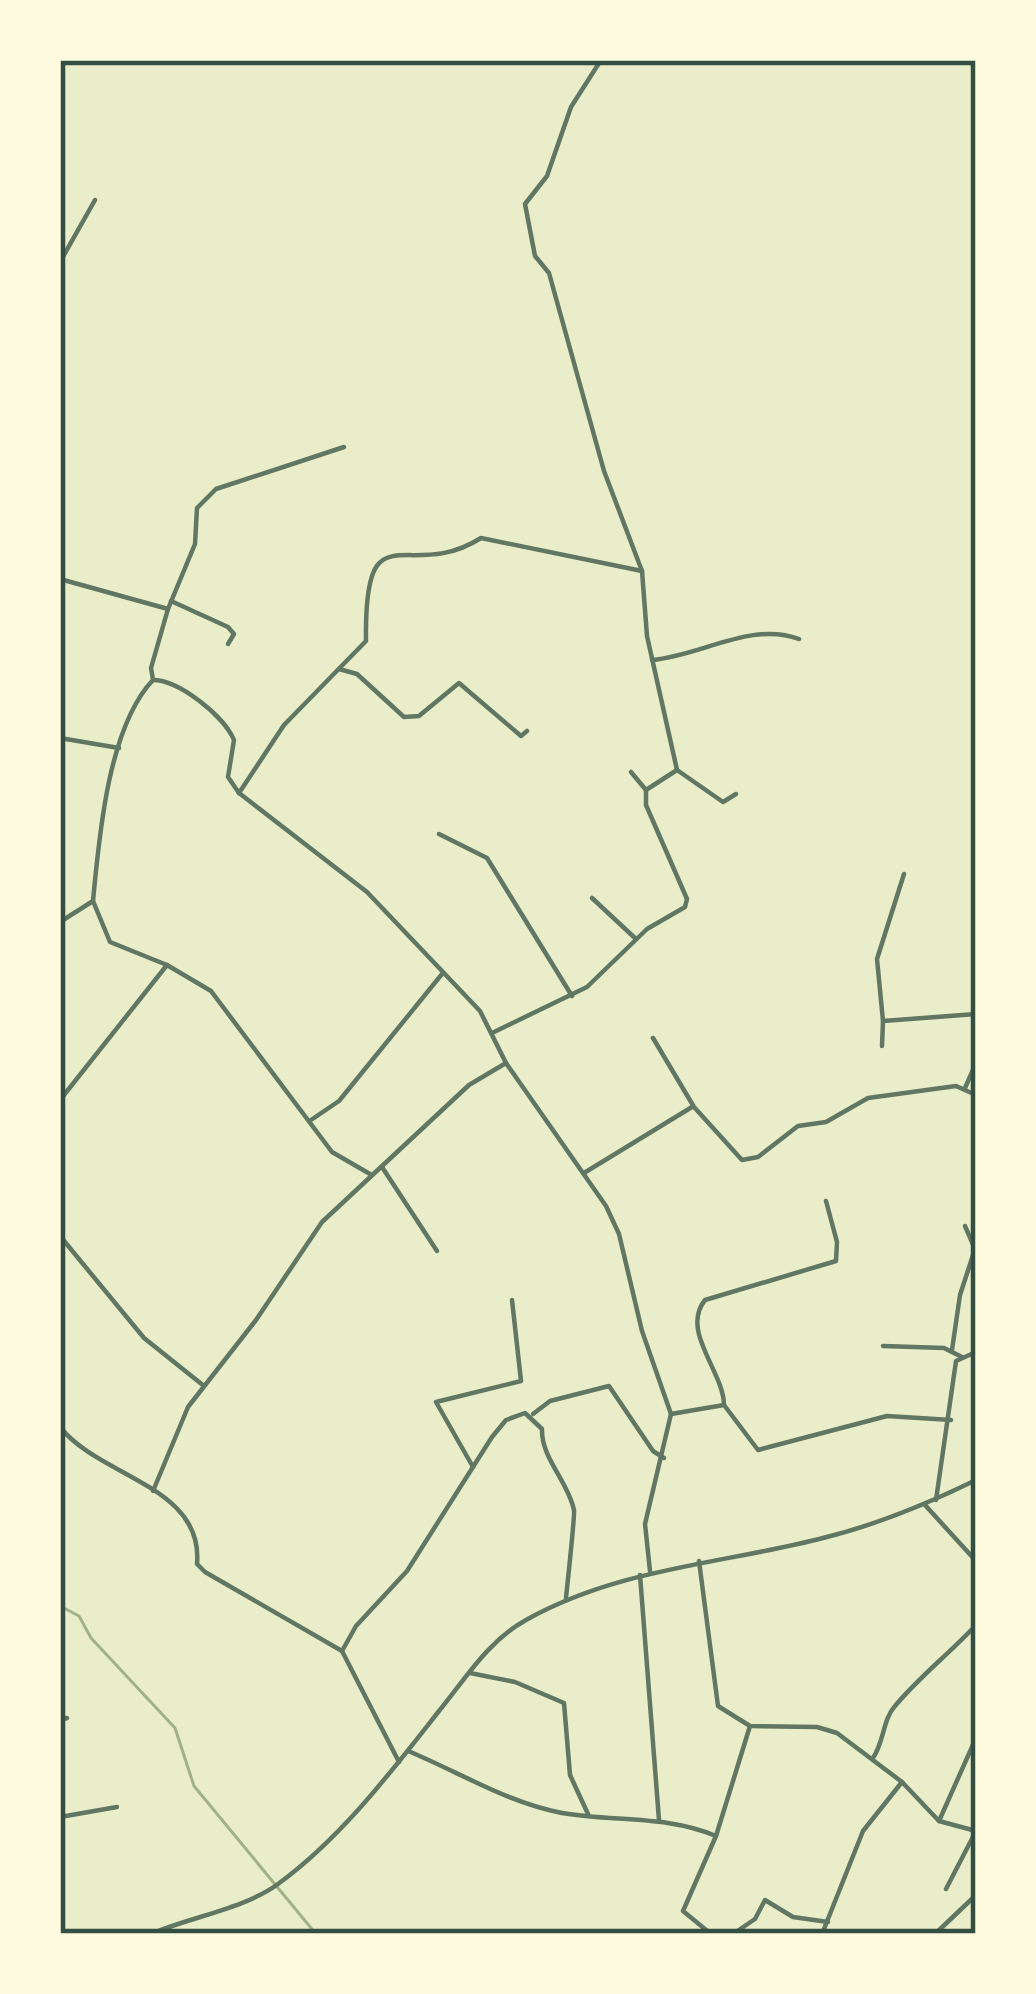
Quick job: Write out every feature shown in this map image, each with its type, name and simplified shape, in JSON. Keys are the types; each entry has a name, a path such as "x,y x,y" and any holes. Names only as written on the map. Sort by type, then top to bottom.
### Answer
{"street":[{"path":"601,60 571,107 565,138 547,176 525,203 526,212 604,471 642,571 652,660 677,770 723,802 736,794"},
{"path":"60,262 95,200"},
{"path":"344,447 216,489 197,508 195,544 168,609 151,668 153,680 118,748 100,827 93,901 110,942 167,964 211,991 332,1152 370,1174"},
{"path":"239,793 284,725 366,641 369,575 379,560 394,553 463,550 481,538 642,571"},
{"path":"60,579 168,609"},
{"path":"171,601 228,627 234,634 229,644"},
{"path":"652,660 679,658 758,634 780,632 799,639"},
{"path":"339,669 357,674 404,717 419,716 459,683 510,730 521,736 527,731"},
{"path":"153,680 173,685 230,731 229,777 239,793 367,892 480,1011 506,1063 584,1173 619,1234 642,1331 671,1414 645,1524 650,1571"},
{"path":"60,738 118,748"},
{"path":"646,790 677,770"},
{"path":"492,1033 572,996 602,976 636,939 682,911 687,899 646,805 646,790 631,772"},
{"path":"439,834 488,858 572,996"},
{"path":"882,1046 877,959 904,874"},
{"path":"592,898 636,939"},
{"path":"60,922 82,913 93,901"},
{"path":"60,1100 167,964"},
{"path":"311,1120 339,1101 442,974"},
{"path":"883,1021 976,1013"},
{"path":"653,1038 694,1107 747,1161 798,1126 826,1123 868,1098 964,1088 976,1095"},
{"path":"153,1491 188,1406 322,1222 469,1084 506,1063"},
{"path":"964,1088 976,1063"},
{"path":"584,1173 694,1107"},
{"path":"382,1167 437,1251"},
{"path":"826,1201 837,1242 836,1262 728,1291 699,1307 698,1332 724,1405 748,1445 758,1450 887,1416 951,1420"},
{"path":"952,1350 960,1295 975,1249 964,1226"},
{"path":"60,1236 144,1338 204,1387"},
{"path":"473,1467 436,1402 521,1381 512,1300"},
{"path":"883,1346 952,1350 962,1357"},
{"path":"936,1500 938,1459 951,1420 956,1361 976,1352"},
{"path":"342,1651 368,1610 394,1589 506,1420 530,1415 550,1401 609,1385 653,1451 664,1457"},
{"path":"671,1414 724,1405"},
{"path":"530,1415 542,1429 542,1444 576,1516 566,1559 565,1600"},
{"path":"60,1427 79,1448 153,1491 194,1525 197,1564 205,1572 342,1651 399,1762"},
{"path":"151,1934 280,1883 399,1762 485,1651 521,1622 565,1600 650,1571 826,1538 925,1505 976,1480"},
{"path":"925,1505 976,1561"},
{"path":"699,1561 715,1701 726,1714 750,1726 826,1729 873,1758 939,1821 976,1831 946,1889"},
{"path":"640,1575 659,1820"},
{"path":"873,1758 884,1744 892,1708 921,1673 976,1625"},
{"path":"470,1673 515,1682 563,1703 570,1775 588,1814"},
{"path":"711,1934 683,1911 716,1836 750,1726"},
{"path":"939,1821 976,1738"},
{"path":"407,1751 511,1800 588,1814 680,1821 716,1836"},
{"path":"822,1934 863,1832 902,1782"},
{"path":"60,1817 117,1807"},
{"path":"934,1934 976,1895"},
{"path":"733,1934 754,1919 765,1900 793,1917 828,1922"},
{"path":"967,1904 976,1910"}],"waterway":[{"path":"60,1606 79,1616 91,1638 175,1728 194,1786 316,1934"}]}
